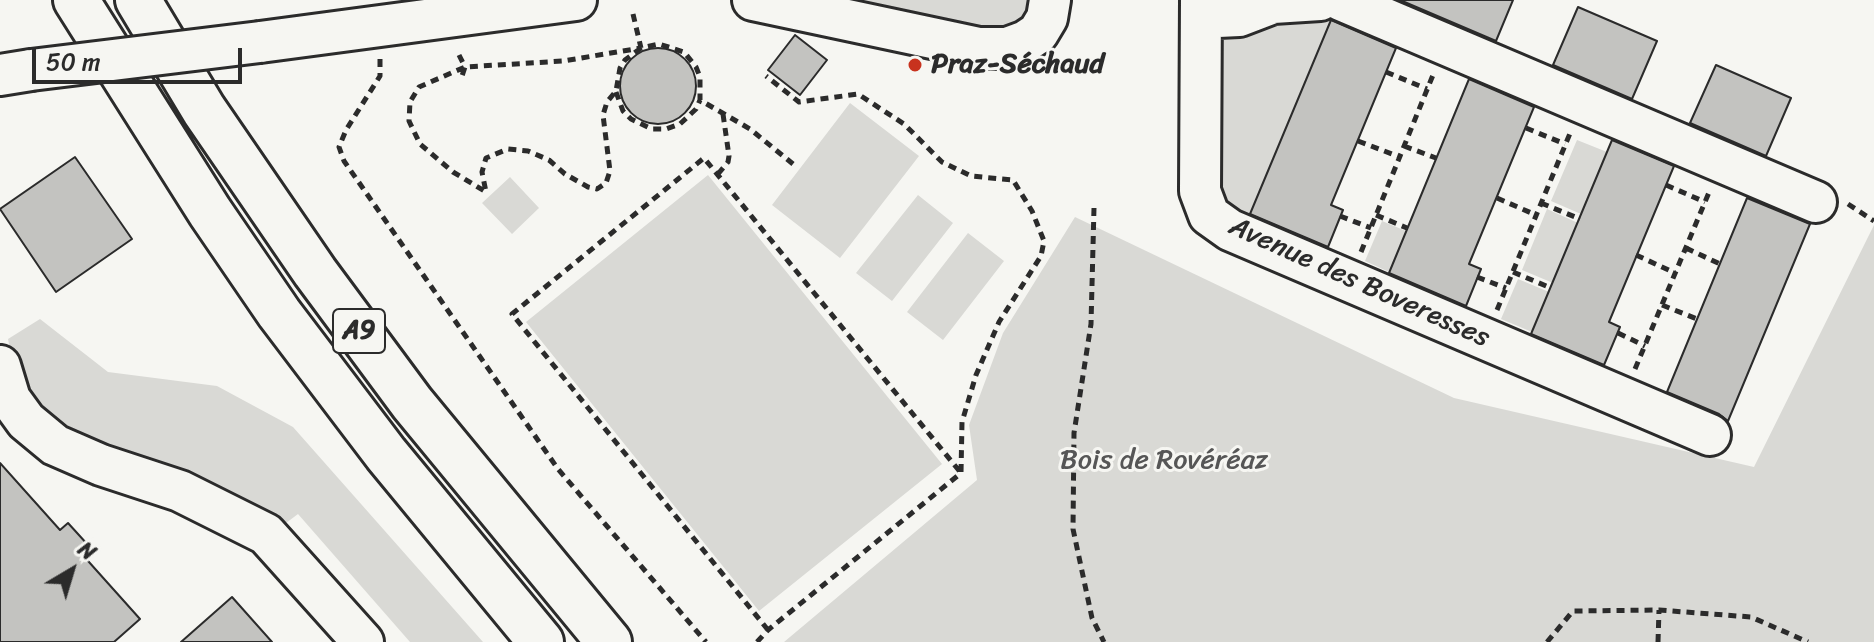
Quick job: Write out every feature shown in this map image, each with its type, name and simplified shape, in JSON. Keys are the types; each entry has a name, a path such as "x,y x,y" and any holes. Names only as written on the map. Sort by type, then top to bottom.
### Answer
{"highway":[{"name":"A9","path":"76,0 202,199 279,313 386,454 541,642"},
{"name":"A9","path":"138,0 204,110 324,284 440,438 609,642"}],"street":[{"path":"15,73 260,42 370,18 576,0"},
{"path":"753,0 979,48 1007,48 1038,33 1047,18 1050,0"},
{"path":"1201,6 1218,17 1239,16 1273,3 1320,0"},
{"path":"1341,0 1816,202"},
{"name":"Avenue des Boveresses","path":"1201,6 1200,191 1209,215 1230,230 1710,435"},
{"path":"0,366 10,399 26,421 55,445 101,465 180,491 266,534 363,642"}],"path":[{"path":"633,14 641,48"},
{"path":"370,18 380,76 346,130 339,147 344,161 558,469 706,642"},
{"path":"616,91 607,102 603,115 610,171 603,187 597,189 588,187 549,160 528,151 508,149 486,158 482,172 486,192 453,172 420,144 409,121 410,102 419,87 465,67 563,61 659,44 684,52 700,77 700,100 696,109 680,124 666,129 652,129 631,119 623,111 616,91 620,68 641,48"},
{"name":"Avenue des Boveresses","path":"1360,254 1445,45"},
{"path":"459,55 465,67 461,79"},
{"path":"1386,72 1427,89"},
{"path":"757,642 961,473 962,422 976,375 999,322 1041,256 1044,241 1032,211 1013,180 971,176 942,162 904,124 858,94 799,102 766,76"},
{"path":"700,100 750,129 793,164"},
{"name":"Avenue des Boveresses","path":"1497,311 1582,104"},
{"path":"718,174 729,156 723,113"},
{"path":"1526,128 1565,144"},
{"path":"1358,141 1400,157"},
{"path":"1404,146 1436,158"},
{"path":"768,630 512,314 704,158 961,473"},
{"path":"1634,372 1721,163"},
{"path":"1666,185 1705,202"},
{"path":"1497,198 1536,215"},
{"path":"1541,203 1580,219"},
{"path":"1094,208 1091,324 1074,433 1073,529 1092,618 1104,642"},
{"path":"1376,215 1407,228"},
{"path":"1340,216 1371,228"},
{"path":"1686,248 1720,264"},
{"path":"1636,255 1675,273"},
{"path":"1513,272 1551,288"},
{"path":"1477,277 1506,288"},
{"path":"1662,305 1697,319"},
{"path":"1618,333 1645,346"},
{"path":"1547,642 1573,611 1659,610 1751,617 1808,642"},
{"path":"1658,642 1659,610"}],"green space":[{"path":"859,0 1034,0 1029,19 1005,32"},
{"path":"1336,8 1247,222 1234,211 1222,191 1219,31"},
{"path":"850,103 919,156 840,258 772,205"},
{"path":"1577,140 1607,152 1581,214 1551,201"},
{"path":"708,175 942,464 759,611 526,322"},
{"path":"510,177 539,208 512,234 482,203"},
{"path":"918,195 953,223 892,301 856,273"},
{"path":"1547,209 1578,223 1553,283 1522,270"},
{"name":"Bois de Rovéréaz","path":"1075,217 1454,398 1754,467 1874,225 1874,642 784,642 977,480 969,425 1003,333"},
{"path":"1382,221 1406,231 1389,272 1365,261"},
{"path":"968,233 1004,261 943,340 907,312"},
{"path":"1518,279 1549,292 1532,332 1501,319"},
{"path":"40,319 108,372 217,386 293,427 483,642 410,642 298,514 278,529 58,435 18,391 8,339"}],"building":[{"path":"1400,0 1513,0 1496,41"},
{"path":"1578,7 1657,41 1632,99 1553,65"},
{"path":"1331,20 1396,48 1331,205 1343,210 1328,247 1250,214"},
{"path":"795,35 827,60 800,95 768,70"},
{"path":"658,48 672,51 685,59 693,72 696,86 693,100 685,113 672,121 658,124 644,121 631,113 623,100 620,86 623,72 631,59 644,51"},
{"path":"1716,65 1791,98 1766,156 1690,123"},
{"path":"1469,79 1534,107 1469,264 1481,269 1466,306 1389,273"},
{"path":"1612,140 1674,166 1609,322 1620,327 1604,365 1531,334"},
{"path":"75,157 132,239 56,292 0,209"},
{"path":"1747,198 1810,224 1728,421 1719,414 1667,392"},
{"path":"0,463 60,530 68,523 88,545 80,552 140,619 114,642 0,642"},
{"path":"232,597 272,642 181,642"}],"place":[{"name":"Praz-Séchaud","path":"915,65"}]}
